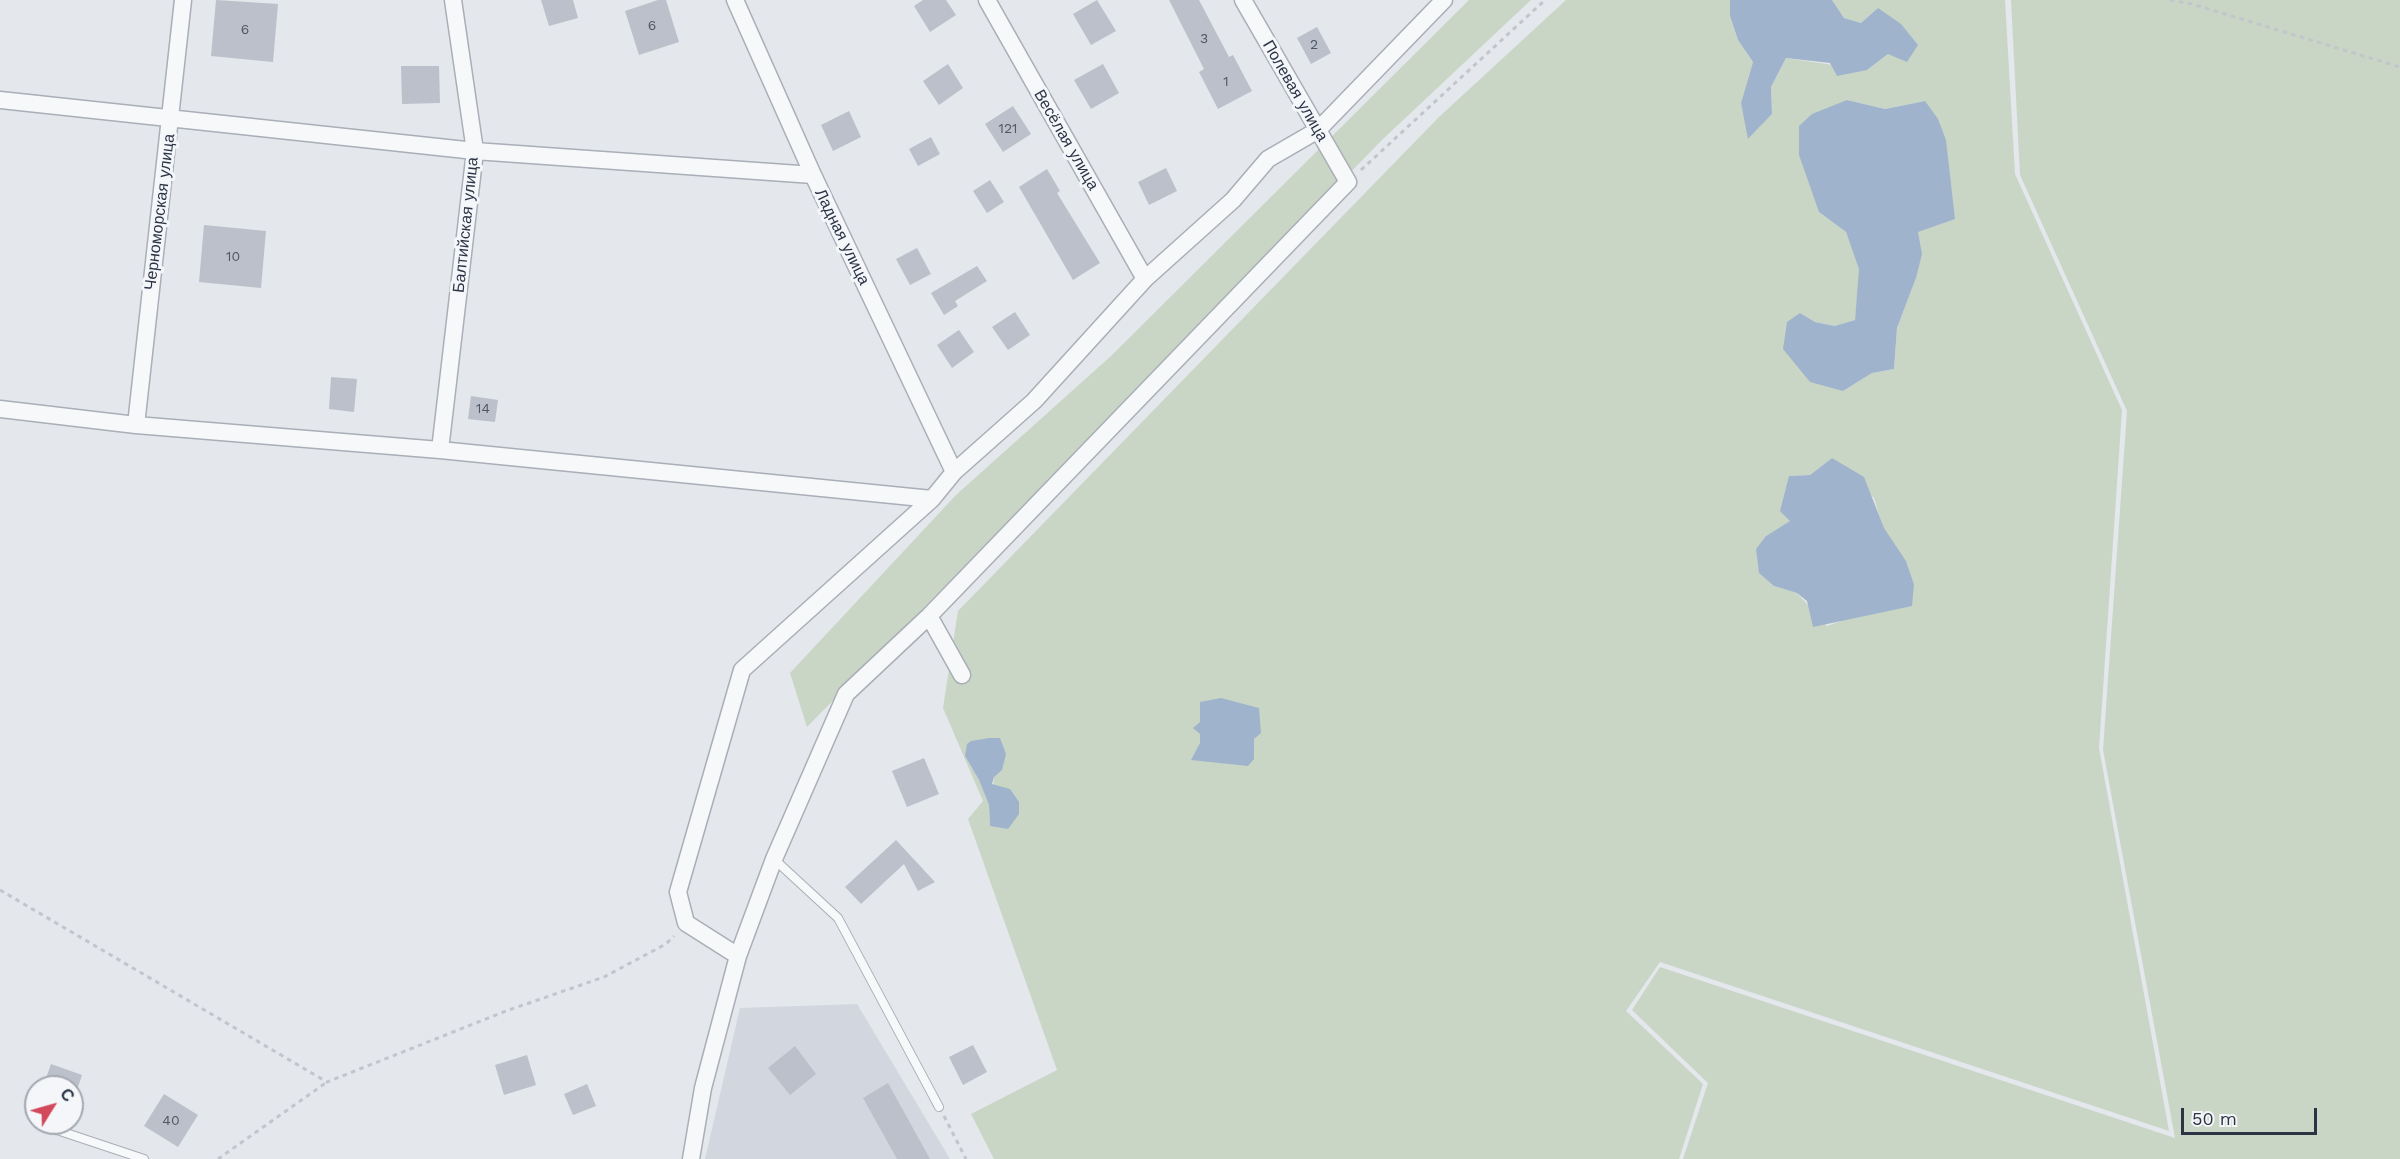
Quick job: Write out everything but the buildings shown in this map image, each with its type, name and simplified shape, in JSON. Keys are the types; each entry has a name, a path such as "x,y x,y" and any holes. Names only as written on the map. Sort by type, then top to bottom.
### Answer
{"street":[{"name":"Черноморская улица","path":"136,425 183,0"},
{"name":"Балтийская улица","path":"440,450 475,151 453,0"},
{"name":"Ладная улица","path":"735,0 813,175 954,472"},
{"name":"Весёлая улица","path":"987,0 1145,279"},
{"name":"Полевая улица","path":"1243,0 1348,182"},
{"path":"738,956 686,923 678,892 742,670 932,499 954,472 1034,401 1145,279 1233,200 1268,159 1318,130 1444,0"},
{"path":"0,100 475,151 813,175"},
{"path":"691,1159 703,1088 738,956 774,859 846,694 929,616 1348,182"},
{"path":"0,409 136,425 440,450 932,499"},
{"path":"929,616 962,675"}],"lane":[{"path":"774,859 838,918 939,1107"},
{"path":"72,1135 144,1159"}],"path":[{"path":"1348,182 1545,0"},
{"path":"2170,0 2192,4 2400,68"},
{"path":"0,890 327,1082"},
{"path":"218,1159 327,1082 506,1011 604,977 666,944 686,923"},
{"path":"939,1107 966,1159"}],"shaded area":[{"path":"857,1004 950,1159 705,1159 740,1008"}],"green space":[{"path":"1469,0 1531,0 1383,139 807,727 790,673 956,495 1111,356"},
{"path":"1566,0 1730,0 1730,16 1738,40 1753,62 1741,103 1749,138 1772,114 1771,87 1786,58 1867,70 1888,54 1878,8 1861,23 1844,18 1832,0 2005,0 2015,174 2122,410 2099,748 2169,1131 1660,962 1626,1011 1703,1084 1679,1159 994,1159 971,1114 1057,1070 968,819 983,801 943,708 958,611 1439,117","holes":["1847,100 1885,109 1925,101 1946,140 1948,177 1918,232 1916,278 1897,328 1894,369 1872,373 1843,391 1800,313 1815,322 1836,326 1855,320 1860,269 1846,232 1819,212","1832,458 1874,498 1883,528 1906,561 1914,584 1847,619 1827,626 1797,593 1774,586 1766,536 1791,521 1789,476 1810,475","965,756 994,777 990,826 989,805 979,780"]},
{"path":"2011,0 2400,0 2400,1159 1683,1159 1708,1083 1632,1010 1660,967 2175,1138 2103,750 2127,411 2020,175"}],"water":[{"path":"1730,0 1832,0 1844,18 1861,23 1878,8 1901,24 1918,45 1907,62 1888,54 1867,70 1837,76 1830,63 1786,58 1771,87 1772,114 1748,139 1741,103 1753,62 1738,40 1730,16"},
{"path":"1847,100 1885,109 1925,101 1938,119 1946,140 1955,219 1918,232 1922,254 1916,278 1897,328 1894,369 1872,373 1843,391 1810,382 1783,349 1787,322 1800,313 1815,322 1835,326 1855,320 1859,269 1846,232 1819,212 1799,155 1799,126 1812,114"},
{"path":"1832,458 1864,477 1884,528 1906,561 1914,584 1912,606 1813,627 1807,601 1797,593 1774,586 1759,573 1756,549 1766,536 1790,521 1780,511 1789,476 1810,475"},
{"path":"1221,698 1259,708 1261,733 1254,739 1254,759 1248,766 1191,760 1200,743 1200,734 1193,728 1200,722 1200,702"},
{"path":"1000,738 1006,754 1002,770 994,777 992,784 1010,789 1019,802 1019,814 1008,829 990,826 989,805 979,780 965,756 967,744 971,741"}]}
